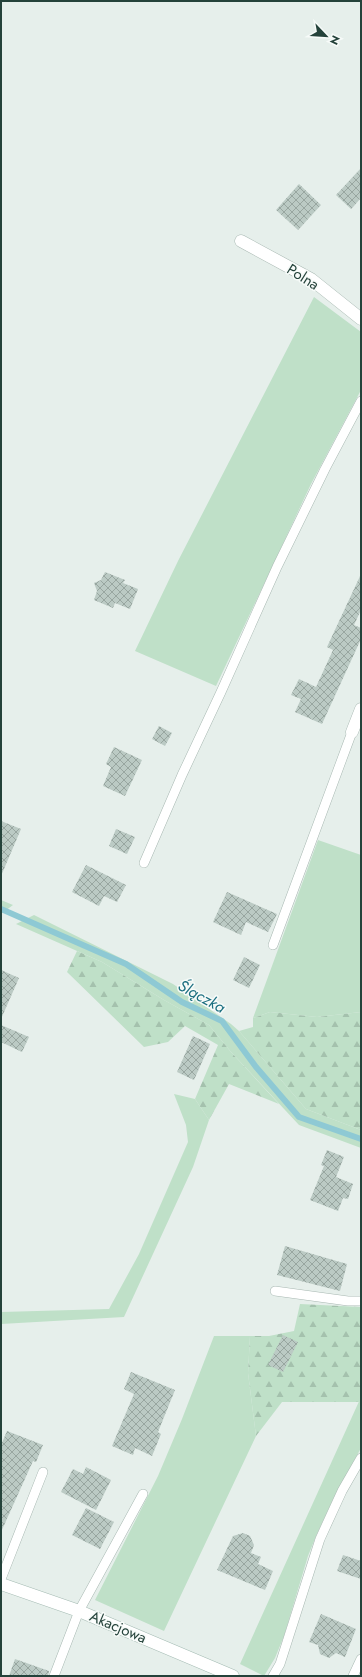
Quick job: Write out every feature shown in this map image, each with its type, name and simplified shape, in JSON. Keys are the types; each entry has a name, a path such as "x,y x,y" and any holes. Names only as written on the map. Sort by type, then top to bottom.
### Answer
{"street":[{"name":"Polna","path":"241,241 311,280 361,319"},
{"path":"352,732 361,709"},
{"name":"Akacjowa","path":"1,1584 79,1610 233,1676"}],"lane":[{"path":"144,862 277,567 324,469 361,401"},
{"path":"273,945 352,732"},
{"path":"275,1291 348,1301 361,1301"},
{"path":"273,1676 280,1664 320,1539 342,1492 361,1458"},
{"path":"1,1579 43,1472"},
{"path":"54,1676 79,1610 143,1494"},
{"path":"353,1676 361,1659"}],"green space":[{"path":"314,297 361,332 361,390 311,484 216,686 135,651 178,561"},
{"path":"318,840 361,855 361,1012 317,1017 270,1012 253,1018"},
{"path":"1,900 13,905 1,914"},
{"path":"34,915 173,984 231,1024 239,1031 306,1109 361,1130 361,1148 299,1125 231,1052 209,1025 164,1000 102,962 16,924"},
{"path":"77,951 102,962 164,1000 209,1025 231,1052 279,1104 229,1084 209,1120 195,1099 218,1045 185,1026 168,1042 144,1047 67,972"},
{"path":"270,1012 317,1017 361,1012 361,1130 306,1109 239,1031 253,1027 253,1018"},
{"path":"174,1094 195,1099 209,1120 193,1167 124,1317 1,1324 1,1312 109,1309 139,1254 188,1142 186,1125"},
{"path":"300,1304 361,1307 360,1402 282,1402 256,1436 248,1373 250,1336 269,1336 294,1331"},
{"path":"214,1336 250,1336 248,1373 256,1436 164,1631 95,1600 158,1476"},
{"path":"361,1397 361,1448 334,1497 316,1536 308,1556 284,1636 275,1658 264,1676 240,1664"}],"building":[{"path":"361,168 361,198 351,209 336,195"},
{"path":"299,184 321,205 298,230 276,210"},
{"path":"105,572 125,580 123,583 138,589 130,609 115,603 113,608 94,600 97,591 94,583 101,580"},
{"path":"361,574 361,610 354,625 361,628 361,639 322,724 295,712 301,699 291,695 299,679 316,687 333,650 327,647"},
{"path":"159,726 172,733 165,746 152,739"},
{"path":"114,747 142,760 125,796 103,786 111,767 106,764"},
{"path":"1,821 21,829 1,876"},
{"path":"116,829 135,837 127,854 109,846"},
{"path":"86,865 126,885 117,902 104,896 99,906 72,892"},
{"path":"227,892 277,914 268,932 246,922 241,935 213,922"},
{"path":"244,957 260,965 249,988 233,980"},
{"path":"1,970 19,978 1,1019"},
{"path":"1,1025 29,1037 22,1052 1,1042"},
{"path":"193,1036 210,1044 194,1080 177,1072"},
{"path":"327,1150 344,1157 336,1177 353,1184 348,1199 343,1198 338,1211 310,1200 324,1166 321,1165"},
{"path":"285,1246 347,1264 340,1291 277,1275"},
{"path":"283,1335 298,1342 283,1372 268,1365"},
{"path":"131,1372 175,1390 158,1432 161,1434 152,1456 135,1448 133,1455 112,1446 134,1394 124,1389"},
{"path":"7,1431 43,1445 36,1462 33,1461 1,1532 1,1445"},
{"path":"86,1467 111,1480 96,1510 61,1492 73,1469 83,1474"},
{"path":"86,1508 114,1522 100,1549 72,1535"},
{"path":"243,1533 250,1536 254,1545 251,1553 261,1557 258,1564 273,1571 265,1590 217,1570 233,1536"},
{"path":"343,1555 361,1561 361,1579 337,1571"},
{"path":"321,1614 356,1629 345,1657 336,1653 329,1658 320,1654 318,1645 309,1642"},
{"path":"15,1659 49,1671 48,1676 9,1676"}],"waterway":[{"name":"Ślączka","path":"1,909 126,964 182,1002 222,1021 256,1067 299,1117 361,1139"}]}
